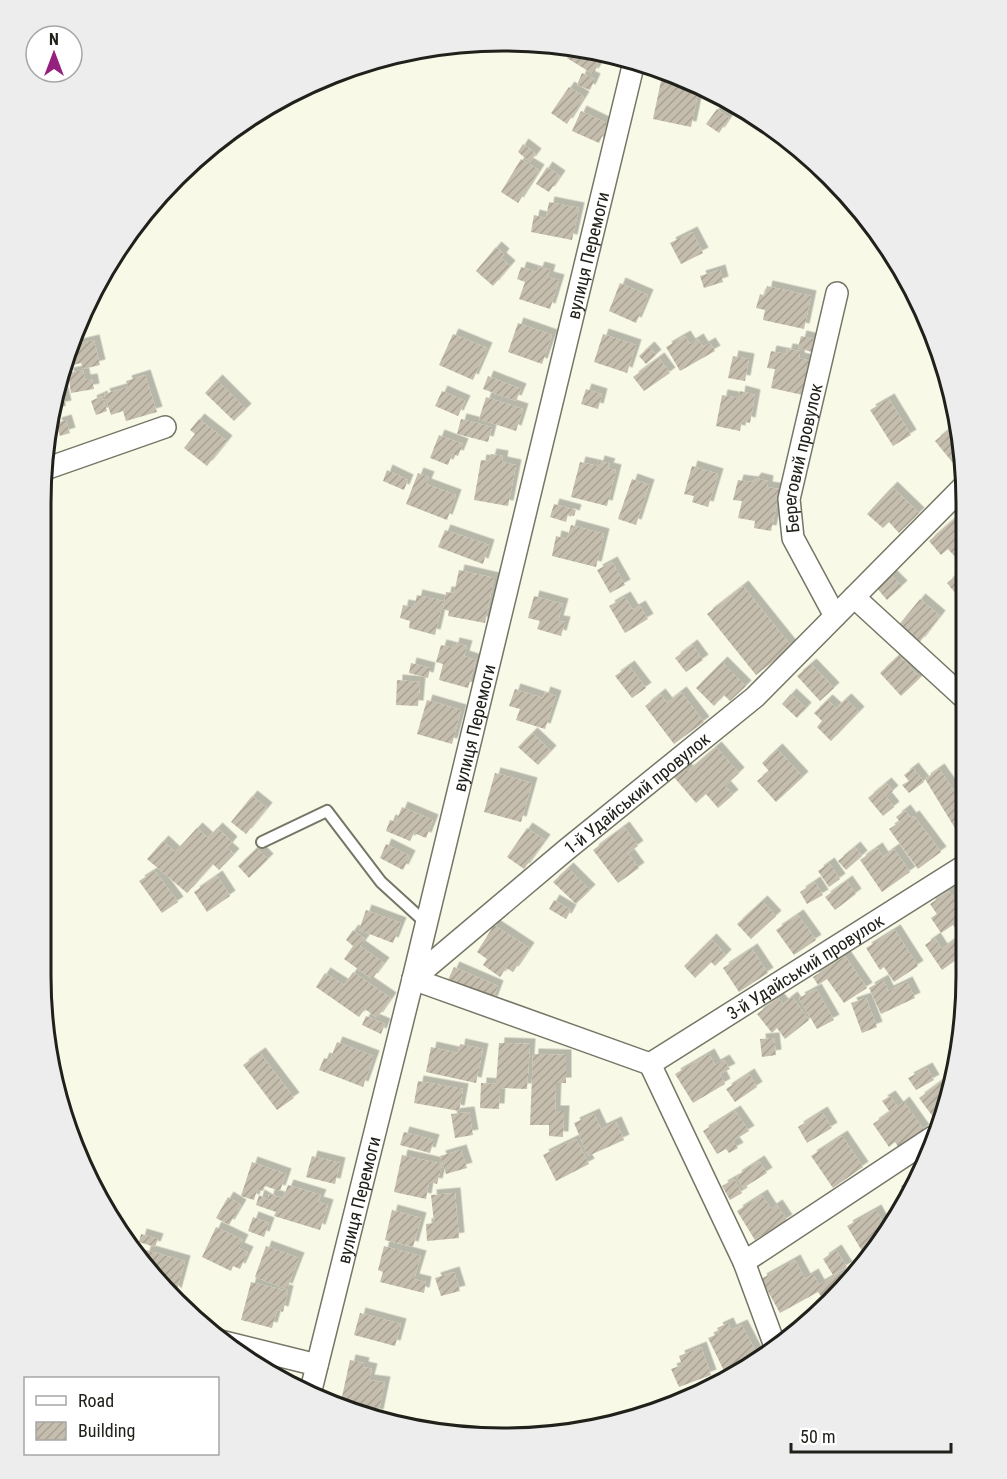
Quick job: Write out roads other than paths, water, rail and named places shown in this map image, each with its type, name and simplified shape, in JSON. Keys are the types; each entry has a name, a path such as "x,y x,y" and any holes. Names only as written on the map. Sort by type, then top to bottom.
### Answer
{"street":[{"name":"вулиця Перемоги","path":"312,1385 413,979 632,70"},
{"name":"Береговий провулок","path":"835,616 793,538 789,499 837,293"},
{"path":"53,466 165,427"},
{"name":"1-й Удайський провулок","path":"413,979 754,697 956,494"},
{"path":"854,597 956,691"},
{"name":"3-й Удайський провулок","path":"650,1064 956,871"},
{"path":"413,979 650,1064 744,1262 772,1339"},
{"path":"744,1262 924,1143"},
{"path":"246,1348 317,1365"}],"lane":[{"path":"262,842 327,811 381,882 426,923"}]}
